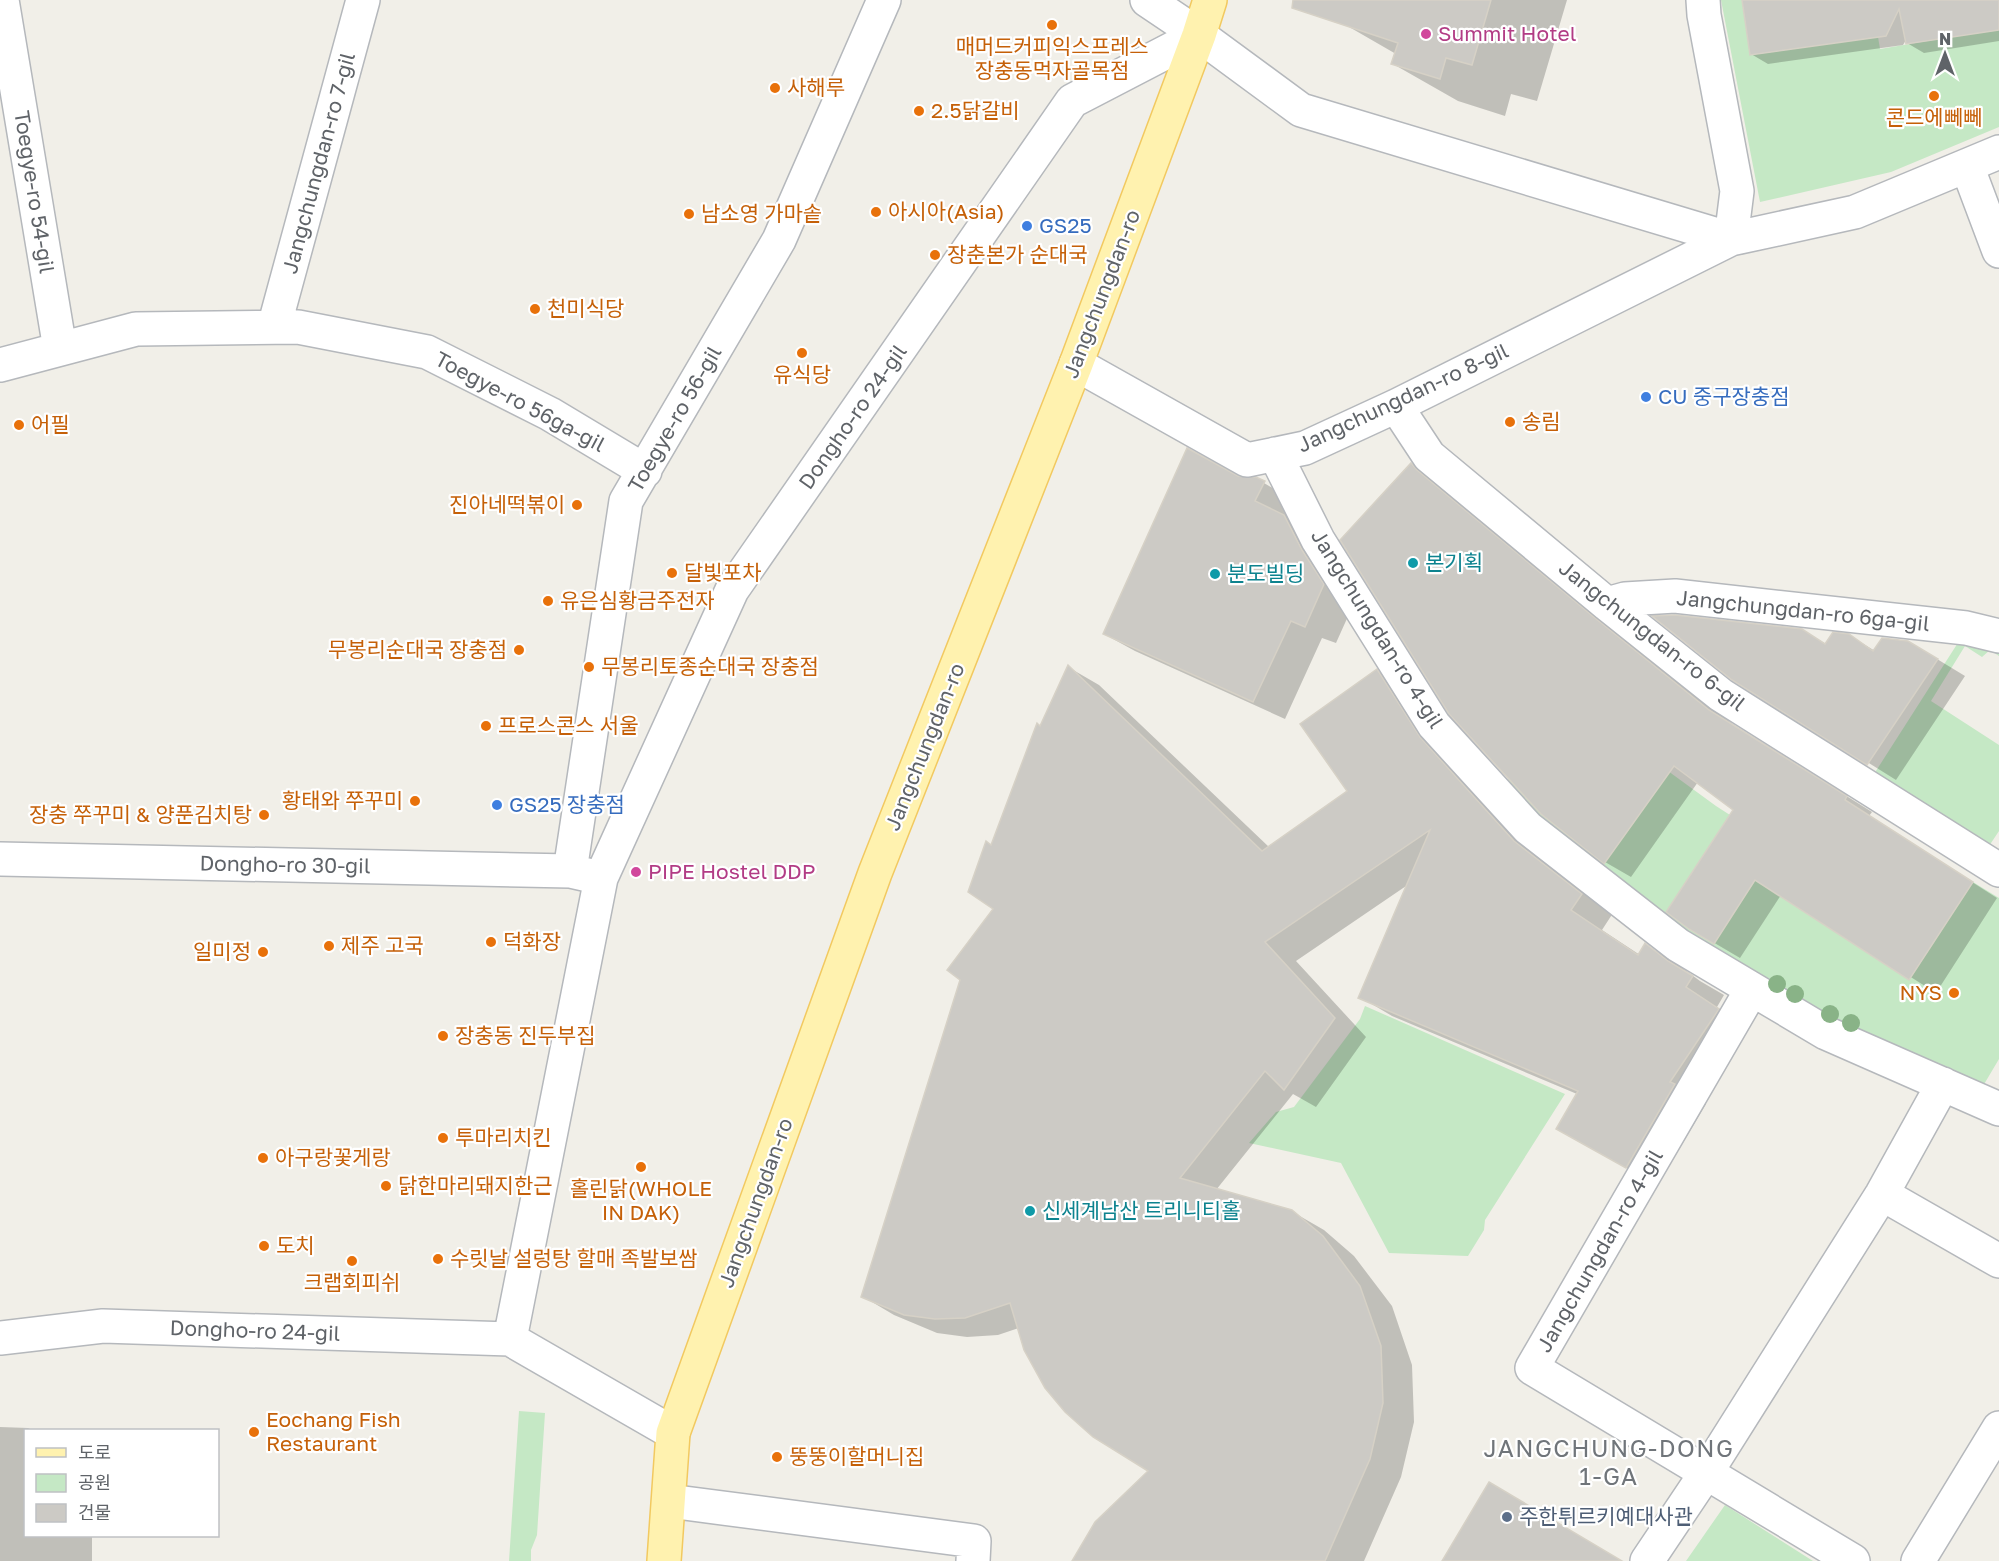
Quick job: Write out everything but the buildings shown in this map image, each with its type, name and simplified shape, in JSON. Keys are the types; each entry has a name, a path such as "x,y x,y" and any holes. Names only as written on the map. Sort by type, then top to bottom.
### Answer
{"main road":[{"name":"Jangchungdan-ro","path":"664,1561 673,1433 875,873 1076,364 1210,0"}],"street":[{"name":"Toegye-ro 54-gil","path":"2,0 60,349"},
{"name":"Jangchungdan-ro 7-gil","path":"274,327 363,0"},
{"name":"Toegye-ro 56-gil","path":"585,875 626,501 779,240 884,0"},
{"path":"1147,0 1199,34"},
{"path":"1703,0 1737,192 1731,239"},
{"name":"Jangchungdan-ro 8-gil","path":"1199,34 1301,110 1731,239"},
{"name":"Dongho-ro 24-gil","path":"510,1339 585,875 732,590 1072,101 1199,34"},
{"name":"Jangchungdan-ro 8-gil","path":"1076,364 1247,460 1305,448 1396,406 1731,239 1855,212 1999,152"},
{"path":"1967,166 1999,251"},
{"name":"Toegye-ro 56ga-gil","path":"0,365 136,329 298,327 427,352 550,414 645,471"},
{"name":"Jangchungdan-ro 6-gil","path":"1396,406 1429,456 1721,695 1999,870"},
{"name":"Jangchungdan-ro 4-gil","path":"1275,454 1318,540 1434,725 1528,828 1678,945 1826,1033 1999,1109"},
{"name":"Jangchungdan-ro 6ga-gil","path":"1607,604 1625,599 1675,596 1966,628 1999,636"},
{"name":"Dongho-ro 30-gil","path":"0,859 585,875"},
{"name":"Jangchungdan-ro 4-gil","path":"1752,989 1532,1368 1853,1561"},
{"path":"1647,1561 1706,1473 1882,1194 1943,1084"},
{"path":"1882,1194 1999,1261"},
{"name":"Dongho-ro 24-gil","path":"0,1338 103,1326 510,1339 673,1433"},
{"path":"1918,1561 1999,1428"},
{"path":"669,1501 974,1541 974,1561"}],"green space":[{"path":"1721,0 1742,0 1750,55 1855,40 1850,0 1872,0 1880,49 1999,29 1999,127 1891,172 1760,202"},
{"path":"1961,638 1999,644 1999,656 1990,650 1982,657 1965,646 1931,701 1999,745 1999,831 1987,849 1874,774"},
{"path":"1572,701 1716,806 1792,855 1769,889 1909,980 1973,882 1999,898 1999,1059 1983,1086 1811,1017 1590,865 1505,783","holes":["1728,818 1776,849 1716,940"]},
{"path":"1365,1006 1565,1094 1485,1220 1484,1230 1468,1256 1389,1253 1341,1163 1249,1143 1276,1112 1294,1107 1360,1019"},
{"path":"519,1411 545,1413 537,1535 531,1550 531,1561 509,1561"},
{"path":"1725,1505 1813,1561 1686,1561"}],"place":[{"name":"매머드커피익스프레스 장충동먹자골목점","path":"1052,25"},
{"name":"Summit Hotel","path":"1426,34"},
{"name":"사해루","path":"775,88"},
{"name":"콘드에뻬뻬","path":"1934,96"},
{"name":"2.5닭갈비","path":"919,111"},
{"name":"아시아(Asia)","path":"876,212"},
{"name":"남소영 가마솥","path":"689,214"},
{"name":"GS25","path":"1027,226"},
{"name":"장춘본가 순대국","path":"935,255"},
{"name":"천미식당","path":"535,309"},
{"name":"유식당","path":"802,353"},
{"name":"CU 중구장충점","path":"1646,397"},
{"name":"송림","path":"1510,422"},
{"name":"어필","path":"19,425"},
{"name":"진아네떡볶이","path":"577,505"},
{"name":"본기획","path":"1413,563"},
{"name":"달빛포차","path":"672,573"},
{"name":"분도빌딩","path":"1215,574"},
{"name":"유은심황금주전자","path":"548,601"},
{"name":"무봉리순대국 장충점","path":"519,650"},
{"name":"무봉리토종순대국 장충점","path":"589,667"},
{"name":"프로스콘스 서울","path":"486,726"},
{"name":"황태와 쭈꾸미","path":"415,801"},
{"name":"GS25 장충점","path":"497,805"},
{"name":"장충 쭈꾸미 & 양푼김치탕","path":"264,815"},
{"name":"PIPE Hostel DDP","path":"636,872"},
{"name":"덕화장","path":"491,942"},
{"name":"제주 고국","path":"329,946"},
{"name":"일미정","path":"263,952"},
{"name":"NYS","path":"1954,993"},
{"name":"장충동 진두부집","path":"443,1036"},
{"name":"투마리치킨","path":"443,1138"},
{"name":"아구랑꽃게랑","path":"263,1158"},
{"name":"홀린닭(WHOLE IN DAK)","path":"641,1167"},
{"name":"닭한마리돼지한근","path":"386,1186"},
{"name":"신세계남산 트리니티홀","path":"1030,1211"},
{"name":"도치","path":"264,1246"},
{"name":"수릿날 설렁탕 할매 족발보쌈","path":"438,1259"},
{"name":"크랩회피쉬","path":"352,1261"},
{"name":"Eochang Fish Restaurant","path":"254,1432"},
{"name":"뚱뚱이할머니집","path":"777,1457"},
{"name":"주한튀르키예대사관","path":"1507,1517"}],"district":[{"name":"JANGCHUNG-DONG 1-GA","path":"1609,1463"}]}
